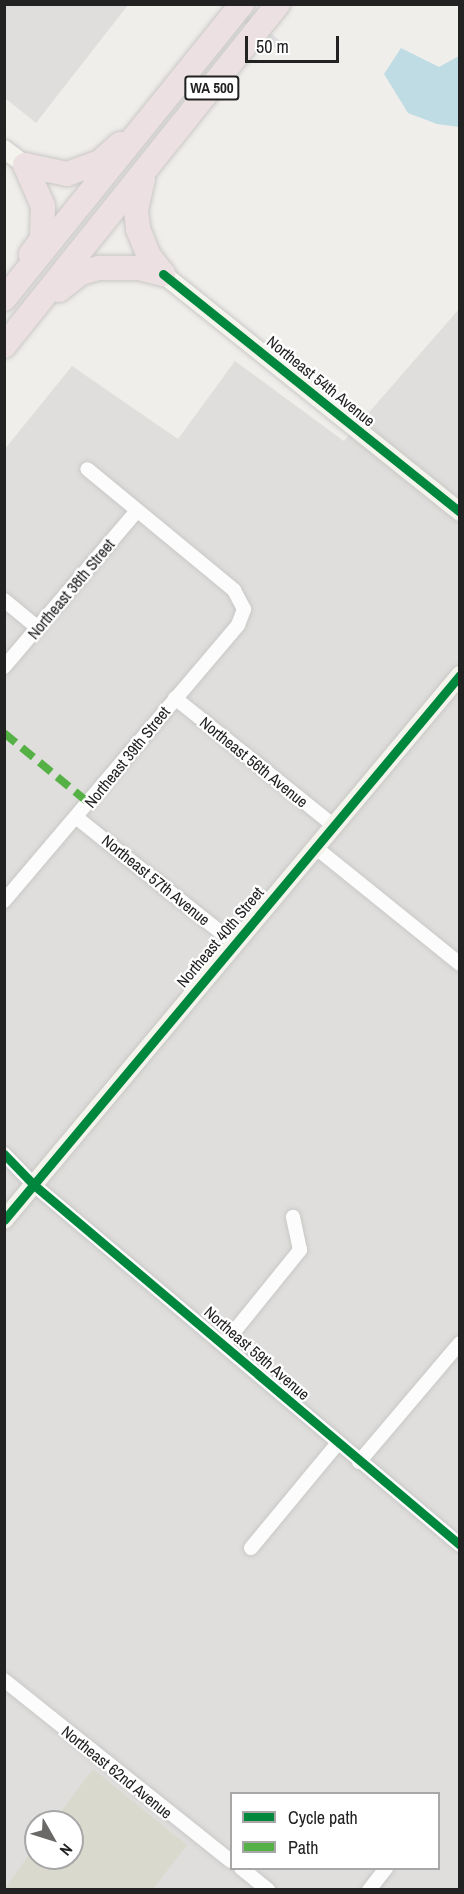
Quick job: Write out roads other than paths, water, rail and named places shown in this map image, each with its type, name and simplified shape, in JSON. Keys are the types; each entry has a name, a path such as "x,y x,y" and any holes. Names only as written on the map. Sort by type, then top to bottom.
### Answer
{"highway":[{"name":"WA 500","path":"4,299 242,4"},
{"name":"WA 500","path":"4,347 278,4"},
{"path":"25,165 67,174 100,162 119,146 208,47"},
{"path":"4,290 42,239 43,206 25,165"},
{"path":"146,172 138,196 138,229 149,256 163,274"},
{"path":"4,347 63,286 81,273 119,266 163,274"}],"street":[{"path":"4,149 25,165"},
{"name":"Northeast 54th Avenue","path":"163,274 459,512"},
{"path":"87,469 137,511"},
{"name":"Northeast 39th Street","path":"4,901 77,818 238,625 244,609 234,590 137,511"},
{"name":"Northeast 38th Street","path":"4,667 137,511"},
{"path":"4,600 38,628"},
{"name":"Northeast 40th Street","path":"4,1220 459,675"},
{"name":"Northeast 56th Avenue","path":"175,698 333,825"},
{"name":"Northeast 57th Avenue","path":"77,818 234,943"},
{"path":"315,847 459,964"},
{"name":"Northeast 59th Avenue","path":"4,1154 34,1185 459,1545"},
{"path":"224,1344 300,1250 292,1217"},
{"path":"359,1462 459,1343"},
{"path":"251,1548 338,1443"},
{"name":"Northeast 62nd Avenue","path":"4,1680 230,1860"},
{"path":"242,1870 268,1890"},
{"path":"369,1890 385,1870"}],"water":[{"path":"401,48 439,67 459,56 459,127 437,124 408,113 384,74"}]}
